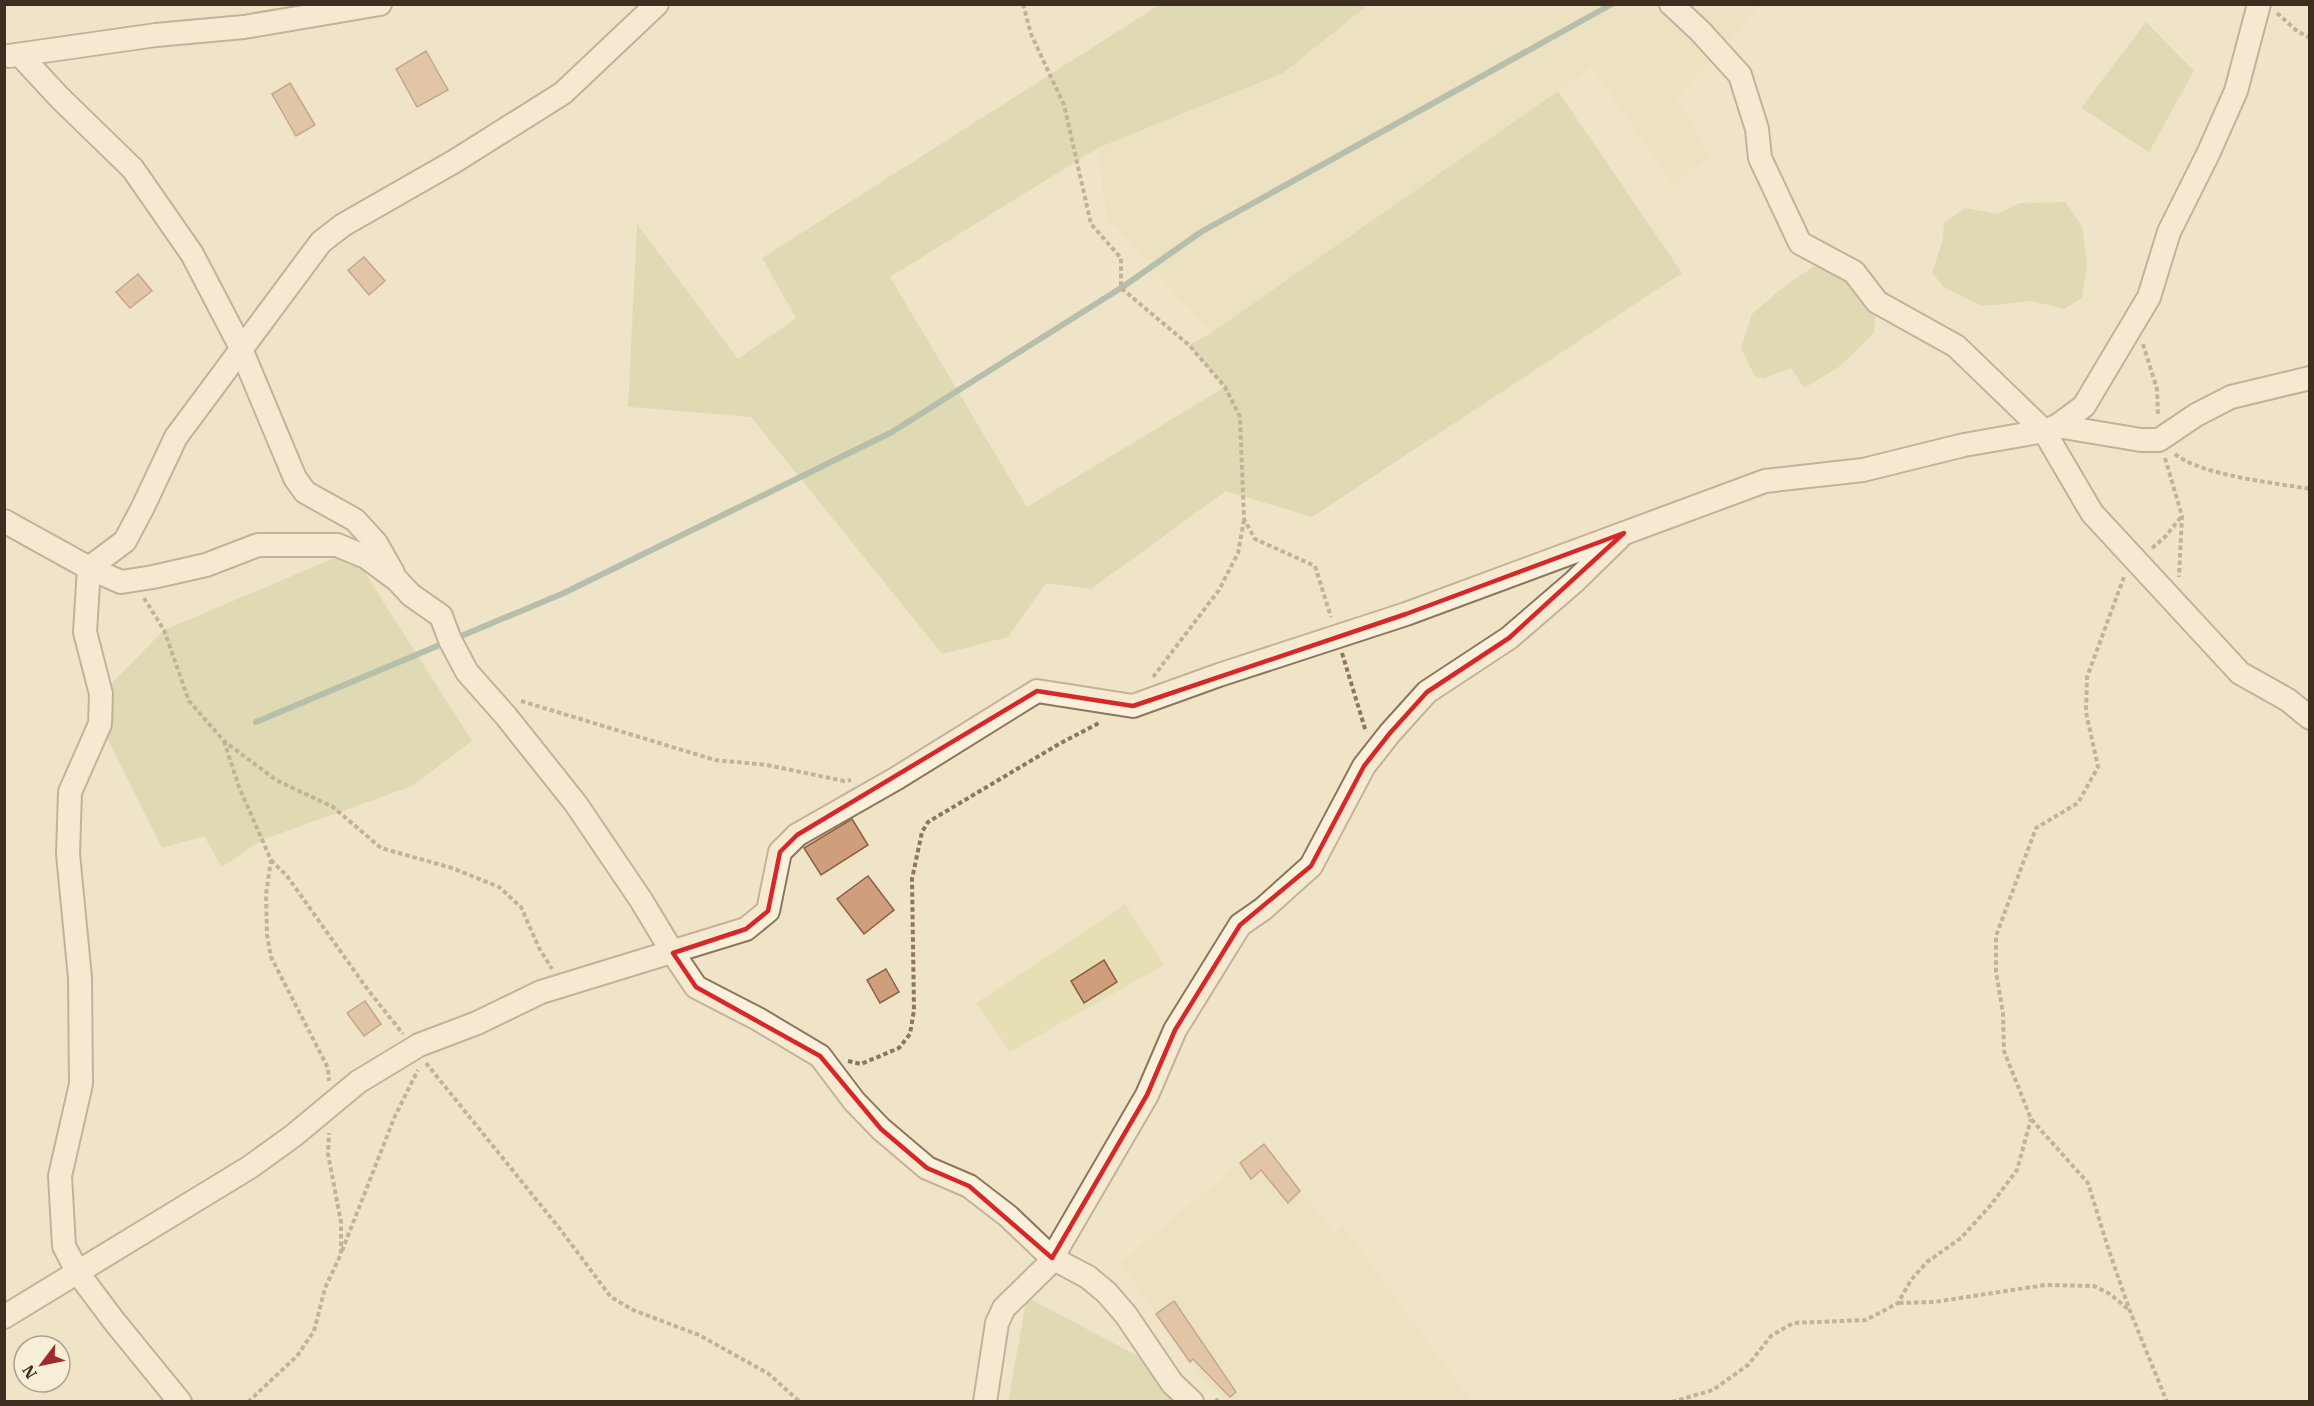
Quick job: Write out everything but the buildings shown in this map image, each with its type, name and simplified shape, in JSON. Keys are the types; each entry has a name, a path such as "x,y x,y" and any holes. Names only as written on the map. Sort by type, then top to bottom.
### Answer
{"street":[{"path":"12,56 156,34 244,27 381,4"},
{"path":"89,567 125,541 176,437 321,242 336,230 455,161 563,93 657,4"},
{"path":"1671,4 1700,31 1740,75 1757,129 1760,158 1800,243 1854,272 1877,302 1956,346 2051,428 2092,513 2240,673 2288,700 2310,718"},
{"path":"2051,428 2084,406 2149,297 2169,232 2236,91 2267,8"},
{"path":"12,56 60,98 133,169 192,254 241,349 294,478 305,492 355,520 376,543 397,580"},
{"path":"4,1317 250,1167 293,1136 358,1082 414,1048 477,1023 541,992 746,929 768,911 780,852 797,835 897,777 1036,691 1133,706 1219,675 1406,614 1766,481 1863,470 1964,445 2051,428 2141,440 2159,440 2196,415 2231,397 2310,378"},
{"path":"4,521 121,582 206,565 258,545 337,545 366,557 397,580 411,595 441,616 450,640 468,672 576,804 696,987 758,1019 820,1056 854,1101 881,1129 927,1168 969,1186 1008,1216 1052,1258 1089,1277 1126,1315 1172,1383 1192,1401"},
{"path":"985,1401 997,1323 1004,1308 1048,1265 1147,1095 1175,1030 1240,925 1263,909 1311,866 1364,766 1427,692 1509,639 1574,582 1624,533"},
{"path":"89,567 85,632 101,694 100,724 70,792 68,854 80,978 81,1084 60,1176 64,1246 78,1273 114,1322 180,1401"}],"path":[{"path":"820,1056 861,1064 899,1048 910,1034 914,1010 912,879 922,832 928,822 1059,744 1133,706 1168,655 1219,590 1238,553 1244,519 1240,417 1225,387 1189,345 1121,288 1121,258 1091,224 1064,105 1031,34 1023,4"},
{"path":"2267,8 2310,38"},
{"path":"2136,321 2157,389 2159,440 2182,516 2179,579"},
{"path":"2159,440 2181,459 2212,471 2310,489"},
{"path":"2166,1401 2130,1311 2088,1183 2031,1119 2004,1051 2002,1013 1996,972 1996,936 2036,828 2078,803 2098,767 2086,712 2086,677 2123,579 2136,560 2164,538 2182,516"},
{"path":"1244,519 1255,539 1315,566 1372,756"},
{"path":"121,582 145,600 164,630 189,701 224,741 276,780 333,807 381,848 452,868 499,887 520,907 539,948 562,985"},
{"path":"517,700 715,760 766,765 844,781 855,780"},
{"path":"224,741 238,788 271,860 287,876 368,990 414,1048"},
{"path":"271,860 266,894 267,935 271,957 327,1068 332,1104 328,1154 341,1222 341,1254"},
{"path":"248,1401 297,1356 314,1331 325,1288 341,1254 395,1116 423,1060 560,1229 611,1297 633,1310 708,1340 769,1374 800,1401"},
{"path":"1899,1303 1911,1280 1927,1262 1961,1238 1990,1206 2017,1170 2031,1119"},
{"path":"1672,1401 1713,1390 1748,1365 1771,1336 1793,1323 1866,1320 1899,1303 1934,1302 2045,1285 2094,1286 2110,1294 2130,1311"},
{"path":"1215,1401 1220,1396"}],"highlighted area":[{"path":"1624,533 1509,638 1427,692 1390,733 1364,766 1311,866 1240,925 1175,1030 1147,1095 1052,1258 969,1186 927,1168 881,1129 820,1056 696,987 673,953 746,929 768,911 780,852 797,835 1037,691 1133,706 1406,614"}],"shaded area":[{"path":"1368,5 1759,5 1676,99 1709,155 1674,185 1592,67 1211,333 1106,217 1098,148 1283,73"},
{"path":"1125,904 1164,965 1010,1052 976,1003"},
{"path":"1264,1144 1335,1235 1342,1226 1471,1401 1225,1401 1199,1375 1120,1262"}],"green space":[{"path":"1159,5 1368,5 1283,73 1098,148 890,277 1027,507 1225,387 1189,345 1211,333 1558,91 1682,273 1312,517 1226,491 1091,589 1046,583 1008,637 942,654 751,417 628,407 637,224 738,359 796,318 762,258"},
{"path":"2146,22 2194,71 2149,152 2081,108"},
{"path":"2065,202 2082,226 2087,265 2082,298 2064,309 2032,301 1982,306 1945,288 1932,273 1943,239 1944,223 1965,208 1998,214 2019,203"},
{"path":"1827,258 1877,302 1874,333 1839,367 1804,388 1791,368 1763,379 1754,375 1741,348 1752,314 1787,284"},
{"path":"351,551 472,741 412,786 262,840 222,867 204,836 162,848 103,730 101,694 164,630"},
{"path":"1027,1297 1162,1369 1172,1383 1170,1401 1008,1402"}],"waterway":[{"path":"256,722 564,593 892,432 1121,288 1201,232 1612,4"}]}
